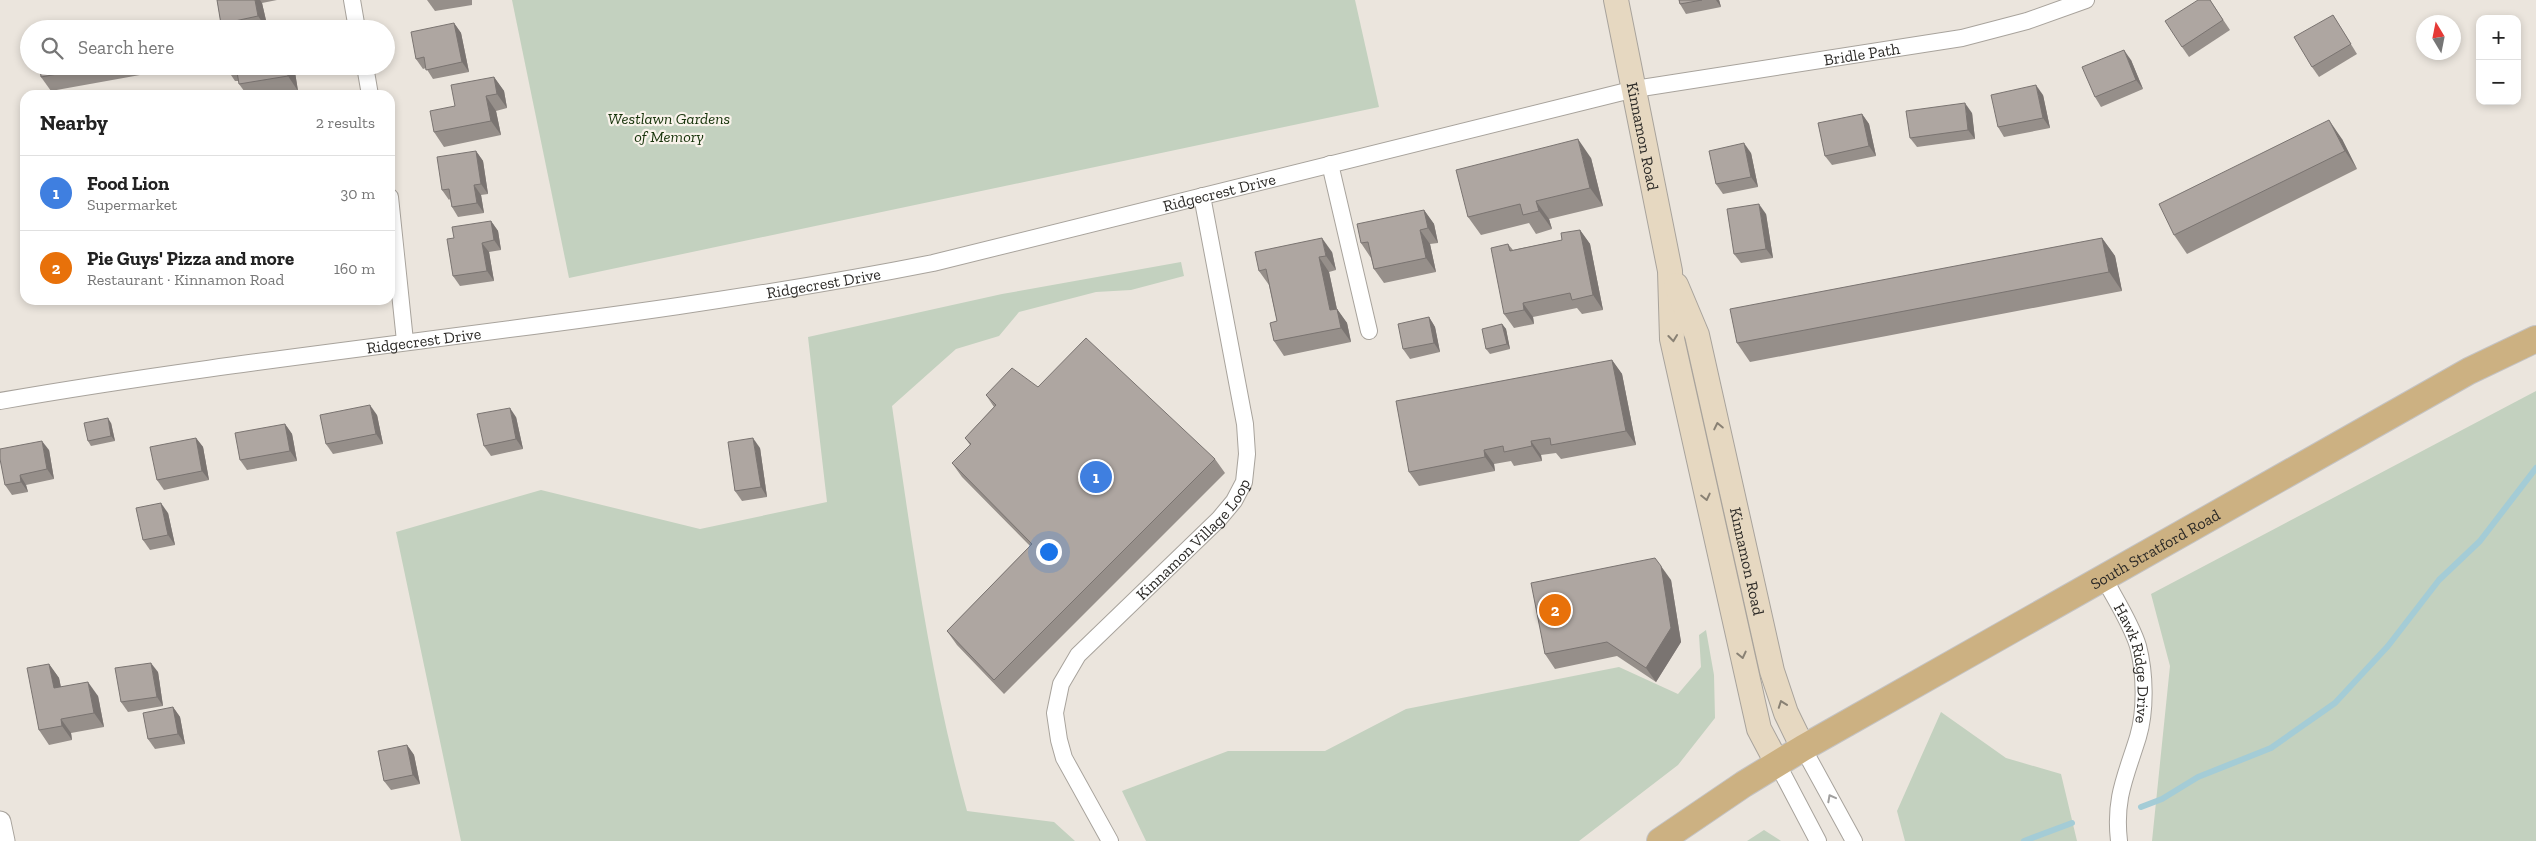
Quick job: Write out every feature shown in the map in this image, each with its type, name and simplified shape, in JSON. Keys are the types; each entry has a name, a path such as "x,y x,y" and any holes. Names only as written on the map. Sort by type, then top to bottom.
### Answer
{"main road":[{"name":"Kinnamon Road","path":"1616,0 1670,271 1672,339 1699,467 1759,729 1777,763"},
{"name":"Kinnamon Road","path":"1670,271 1697,335 1772,671 1786,713 1803,748"},
{"name":"South Stratford Road","path":"1660,841 1777,763 1803,748 2469,371 2536,339"}],"street":[{"path":"352,0 355,20"},
{"name":"Bridle Path","path":"1635,90 1962,38 2027,21 2086,0"},
{"path":"367,75 369,90"},
{"name":"Ridgecrest Drive","path":"0,402 405,341 591,318 764,294 846,280 933,263 1635,90"},
{"path":"1330,164 1369,331"},
{"name":"Kinnamon Village Loop","path":"1110,841 1064,758 1058,740 1054,713 1061,684 1078,655 1219,519 1234,501 1244,482 1246,472 1245,424 1202,196"},
{"path":"395,245 405,341"},
{"name":"Hawk Ridge Drive","path":"2104,578 2138,645 2142,672 2142,705 2138,736 2124,775 2120,793 2117,820 2120,841"},
{"name":"Kinnamon Road","path":"1803,748 1854,841"},
{"name":"Kinnamon Road","path":"1777,763 1818,841"},
{"path":"0,822 4,841"}],"green space":[{"name":"Westlawn Gardens of Memory","path":"512,0 1355,0 1379,107 569,278"},
{"path":"1181,262 1184,276 1131,290 1096,292 1019,312 999,336 956,349 892,406 932,660 942,711 967,811 1054,822 1075,841 461,841 396,532 541,490 700,529 827,502 808,337 1002,294"},
{"path":"2536,391 2536,841 2152,841 2170,666 2151,594"},
{"path":"1706,630 1714,675 1715,718 1678,765 1579,841 1146,841 1122,791 1228,751 1325,751 1406,709 1619,667 1678,694 1701,667 1699,635"},
{"path":"1941,712 2006,758 2061,774 2077,841 1905,841 1897,811"},
{"path":"1764,830 1781,841 1747,841"}],"building":[{"path":"217,0 255,0 258,16 240,20 220,20"},
{"path":"1679,0 1702,0 1680,4"},
{"path":"2198,0 2210,0 2223,20 2182,47 2165,21"},
{"path":"2333,15 2351,44 2312,67 2294,37"},
{"path":"454,23 462,62 426,70 424,57 416,59 411,32"},
{"path":"2124,50 2136,80 2095,97 2082,67"},
{"path":"238,75 288,76 239,84"},
{"path":"494,77 497,94 486,96 491,121 434,132 430,111 455,106 451,85"},
{"path":"2036,85 2043,118 1998,127 1991,95"},
{"path":"1965,103 1968,130 1910,138 1906,111"},
{"path":"1862,114 1869,146 1825,156 1818,123"},
{"path":"2329,120 2345,151 2174,235 2159,204"},
{"path":"1578,139 1590,188 1536,201 1539,211 1523,215 1520,204 1468,217 1456,170"},
{"path":"1744,143 1751,177 1716,184 1709,151"},
{"path":"476,151 481,184 474,185 477,203 452,207 449,189 442,190 437,157"},
{"path":"1759,204 1766,249 1734,254 1727,209"},
{"path":"1424,210 1428,228 1420,230 1426,258 1374,269 1368,242 1361,243 1357,224"},
{"path":"491,221 494,240 482,243 487,271 453,276 447,239 454,238 452,227"},
{"path":"1580,230 1593,295 1572,300 1570,293 1523,303 1524,310 1504,314 1491,248 1508,244 1510,251 1562,240 1561,233"},
{"path":"1322,238 1326,256 1319,257 1330,310 1337,309 1341,328 1274,341 1270,323 1277,321 1266,269 1259,271 1255,252"},
{"path":"2102,238 2109,272 1737,343 1730,309"},
{"path":"1429,317 1434,343 1403,349 1398,324"},
{"path":"1502,324 1507,344 1486,349 1482,329"},
{"path":"1086,338 1215,459 994,680 947,631 1032,544 952,463 971,444 965,438 996,405 986,395 1012,368 1038,387"},
{"path":"1612,360 1626,431 1551,445 1550,438 1531,441 1532,446 1504,452 1503,446 1484,450 1485,457 1409,472 1396,401"},
{"path":"370,405 376,434 326,444 320,415"},
{"path":"510,408 516,439 484,446 477,414"},
{"path":"108,418 111,436 88,441 84,423"},
{"path":"285,424 290,451 240,460 235,433"},
{"path":"196,438 202,471 157,480 150,447"},
{"path":"753,438 761,487 735,491 728,442"},
{"path":"42,441 47,469 20,475 21,482 5,485 0,449"},
{"path":"161,503 168,535 143,540 136,508"},
{"path":"1655,558 1661,566 1671,628 1646,668 1607,642 1545,654 1531,583"},
{"path":"151,663 157,697 121,702 115,668"},
{"path":"49,664 54,688 88,682 94,713 61,719 62,726 39,730 27,668"},
{"path":"173,707 178,734 148,739 143,713"},
{"path":"407,745 413,775 384,781 378,751"}],"waterway":[{"path":"2141,807 2162,799 2198,777 2271,748 2335,703 2388,646 2439,580 2480,541 2536,468"},
{"path":"2024,841 2072,823"}],"place":[{"name":"Food Lion","path":"1096,477"},
{"name":"Pie Guys' Pizza and more","path":"1555,610"}]}
